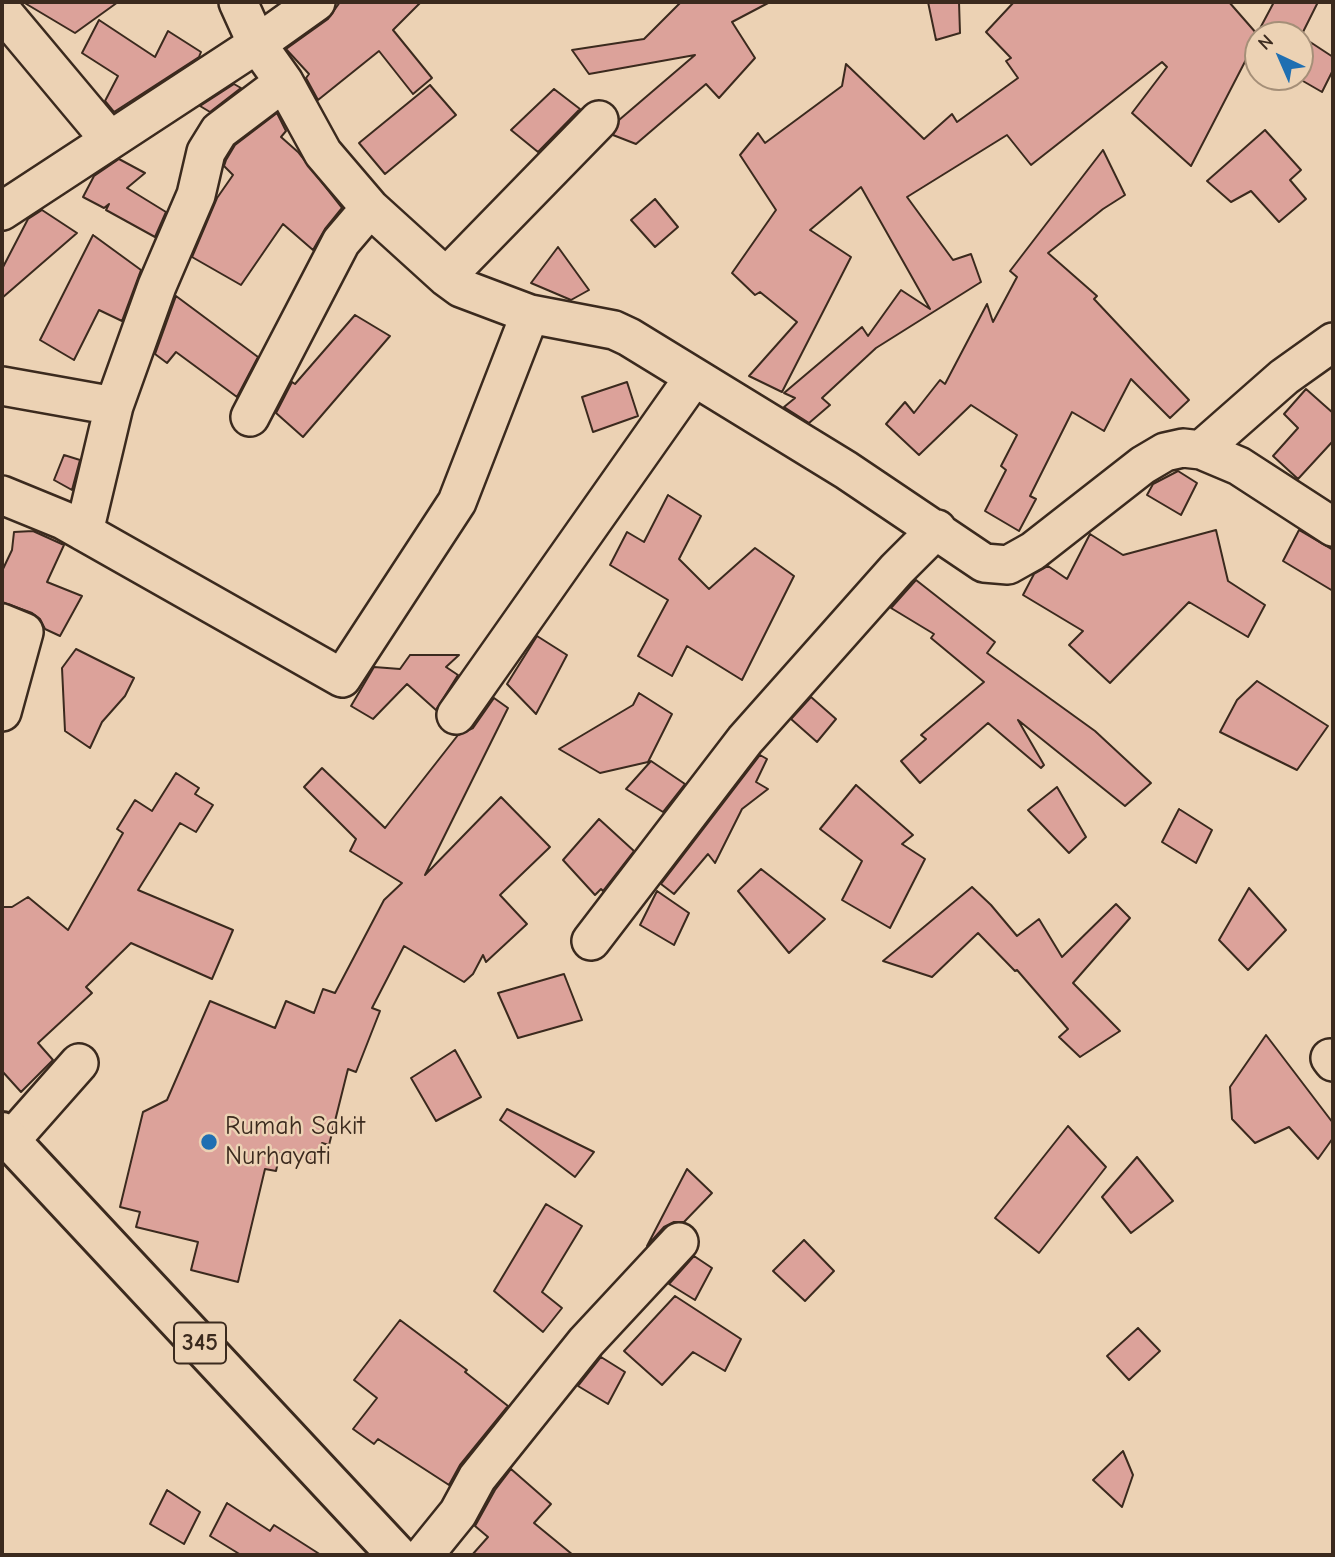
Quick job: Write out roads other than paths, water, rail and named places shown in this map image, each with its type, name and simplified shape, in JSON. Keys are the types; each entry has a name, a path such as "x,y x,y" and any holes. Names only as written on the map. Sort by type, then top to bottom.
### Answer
{"main road":[{"name":"345","path":"6,1136 397,1555"}],"street":[{"path":"238,2 257,44 284,82 323,153 370,208 446,277 461,288 530,314 614,330 937,529 984,563 1008,565 1033,551 1143,465 1165,452 1183,448 1201,450 1239,466 1333,527"},
{"path":"2,211 257,44 316,2"},
{"path":"2,11 110,140"},
{"path":"84,532 114,406 157,286 196,195 206,152 219,131 284,82"},
{"path":"446,277 599,120"},
{"path":"250,417 341,242 370,208"},
{"path":"2,495 84,532 342,678 457,502 530,314"},
{"path":"1201,450 1284,377 1333,342"},
{"path":"456,715 694,377"},
{"path":"2,386 114,406"},
{"path":"591,941 745,740 897,569 937,529"},
{"path":"2,623 24,632 2,712"},
{"path":"6,1136 79,1063"},
{"path":"424,1555 458,1513 477,1478 586,1342 679,1242"}],"place":[{"name":"Rumah Sakit Nurhayati","path":"209,1142"}]}
